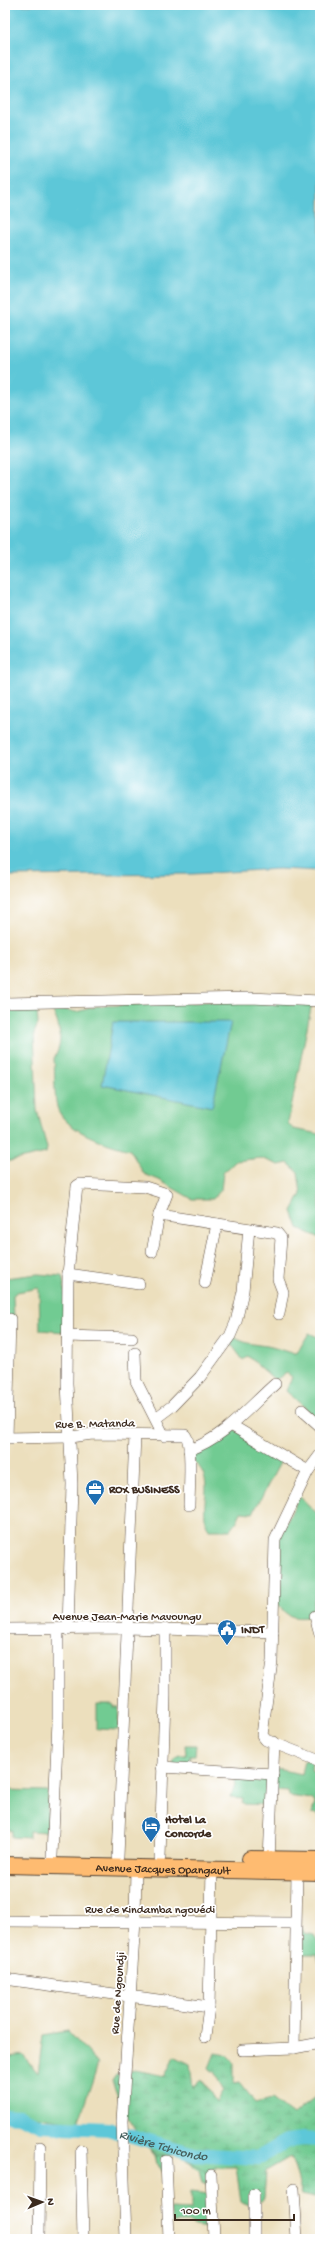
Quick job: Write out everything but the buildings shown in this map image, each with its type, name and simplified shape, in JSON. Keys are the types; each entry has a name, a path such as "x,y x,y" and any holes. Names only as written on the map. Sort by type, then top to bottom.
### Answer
{"highway":[{"name":"Avenue Jacques Opangault","path":"5,1854 320,1860"},
{"name":"Avenue Jacques Opangault","path":"5,1865 320,1872"}],"street":[{"path":"5,1003 250,998 320,1001"},
{"path":"52,1856 71,1437 67,1383 68,1274 77,1186 80,1184 145,1187 167,1194 159,1215 152,1252"},
{"path":"159,1215 279,1235 278,1279 284,1292 279,1314"},
{"path":"205,1283 217,1224"},
{"path":"156,1418 172,1406 200,1377 230,1336 236,1322 243,1291 249,1229"},
{"path":"68,1274 139,1284"},
{"path":"6,1438 10,1319"},
{"path":"67,1336 132,1338"},
{"path":"135,1353 136,1381 164,1436"},
{"path":"189,1505 189,1450 205,1444 231,1425 276,1384"},
{"path":"302,1410 320,1426"},
{"path":"231,1425 308,1472"},
{"name":"Rue B. Matanda","path":"6,1438 71,1437 92,1434 164,1436 185,1435 189,1450"},
{"path":"118,1857 125,1628 135,1435"},
{"path":"320,1455 308,1472 276,1533 272,1660 262,1735 266,1740 320,1760"},
{"path":"315,1616 320,1634"},
{"path":"160,1858 165,1697 165,1628"},
{"name":"Avenue Jean-Marie Mavoungu","path":"5,1629 63,1630 165,1628 273,1632"},
{"path":"269,1860 274,1774 274,1742"},
{"path":"162,1767 274,1774"},
{"name":"Rue de Ngoundji","path":"126,2239 122,2121 135,1921 136,1867"},
{"path":"205,2037 208,2007 212,1869"},
{"path":"294,2048 297,1872"},
{"name":"Rue de Kindamba ngouédi","path":"5,1921 296,1923"},
{"path":"5,1979 129,1998 208,2007"},
{"path":"242,2050 294,2048 320,2043"},
{"path":"39,2239 40,2147"},
{"path":"81,2150 83,2239"},
{"path":"166,2160 169,2239"},
{"path":"212,2175 214,2239"},
{"path":"294,2189 297,2239"},
{"path":"254,2194 254,2239"}],"green space":[{"path":"248,1000 312,1003 288,1123 293,1129 320,1134 320,1238 298,1228 292,1211 301,1194 298,1172 288,1163 279,1165 261,1158 236,1161 223,1173 221,1190 213,1199 192,1199 159,1180 144,1174 130,1150 100,1141 78,1130 61,1116 57,1107 54,1058 59,1046 60,1034 52,1010 60,1008 76,1012 98,1006"},
{"path":"5,1005 37,1011 38,1024 34,1033 37,1110 47,1148 46,1153 5,1162"},
{"path":"38,1274 62,1276 65,1289 64,1332 40,1330 39,1288 17,1292 13,1295 14,1319 6,1318 5,1278"},
{"path":"309,1333 320,1338 320,1416 318,1419 286,1391 292,1377 287,1373 275,1380 248,1356 243,1360 231,1344 232,1336 241,1341 297,1353"},
{"path":"233,1428 281,1461 253,1513 241,1512 237,1521 230,1530 209,1530 205,1512 205,1477 201,1469 194,1462 192,1452"},
{"path":"299,1496 320,1516 320,1595 315,1595 311,1616 300,1618 286,1614 277,1600 279,1539"},
{"path":"97,1704 113,1704 113,1707 119,1707 118,1730 97,1729"},
{"path":"185,1745 196,1745 195,1755 190,1755 189,1766 173,1766 174,1760 179,1755 186,1755"},
{"path":"305,1760 312,1762 311,1771 320,1775 316,1797 320,1801 320,1815 312,1813 315,1803 312,1799 288,1796 287,1791 278,1790 274,1792 276,1769 302,1774"},
{"path":"232,1774 268,1776 269,1805 242,1804 243,1798 231,1797 235,1784"},
{"path":"5,1790 48,1791 47,1832 29,1831 29,1838 12,1837 12,1830 5,1830"},
{"path":"300,1926 305,1933 314,1935 318,1942 320,1950 320,1966 317,1954 299,1954"},
{"path":"68,2031 98,2064 78,2123 28,2115 5,2109 5,2058 23,2055 38,2073 43,2035"},
{"path":"215,2053 226,2055 234,2063 234,2084 240,2083 256,2103 272,2099 293,2115 320,2094 320,2199 302,2195 290,2157 266,2171 264,2198 254,2209 241,2201 236,2167 218,2167 206,2172 183,2157 164,2155 156,2157 142,2139 119,2101 112,2080 116,2074 135,2070 165,2076 174,2056 190,2064 193,2087 202,2079 216,2102 223,2090 215,2073 209,2068"},
{"path":"152,2141 211,2159 212,2177 209,2185 202,2182 199,2170 187,2159 181,2156 172,2154 162,2171 157,2164"},
{"path":"190,2192 209,2194 209,2229 194,2227 191,2223 172,2223 170,2208 190,2209"}],"water":[{"path":"5,5 320,5 320,871 279,869 193,874 5,876"},
{"path":"113,1022 231,1022 212,1107 102,1085"}],"waterway":[{"name":"Rivière Tchicondo","path":"5,2115 19,2116 42,2126 108,2129 194,2154 258,2158 287,2141 303,2139 320,2140"}],"place":[{"name":"ROX BUSINESS","path":"95,1506"},
{"name":"INDT","path":"227,1646"},
{"name":"Hotel La Concorde","path":"151,1843"}]}
